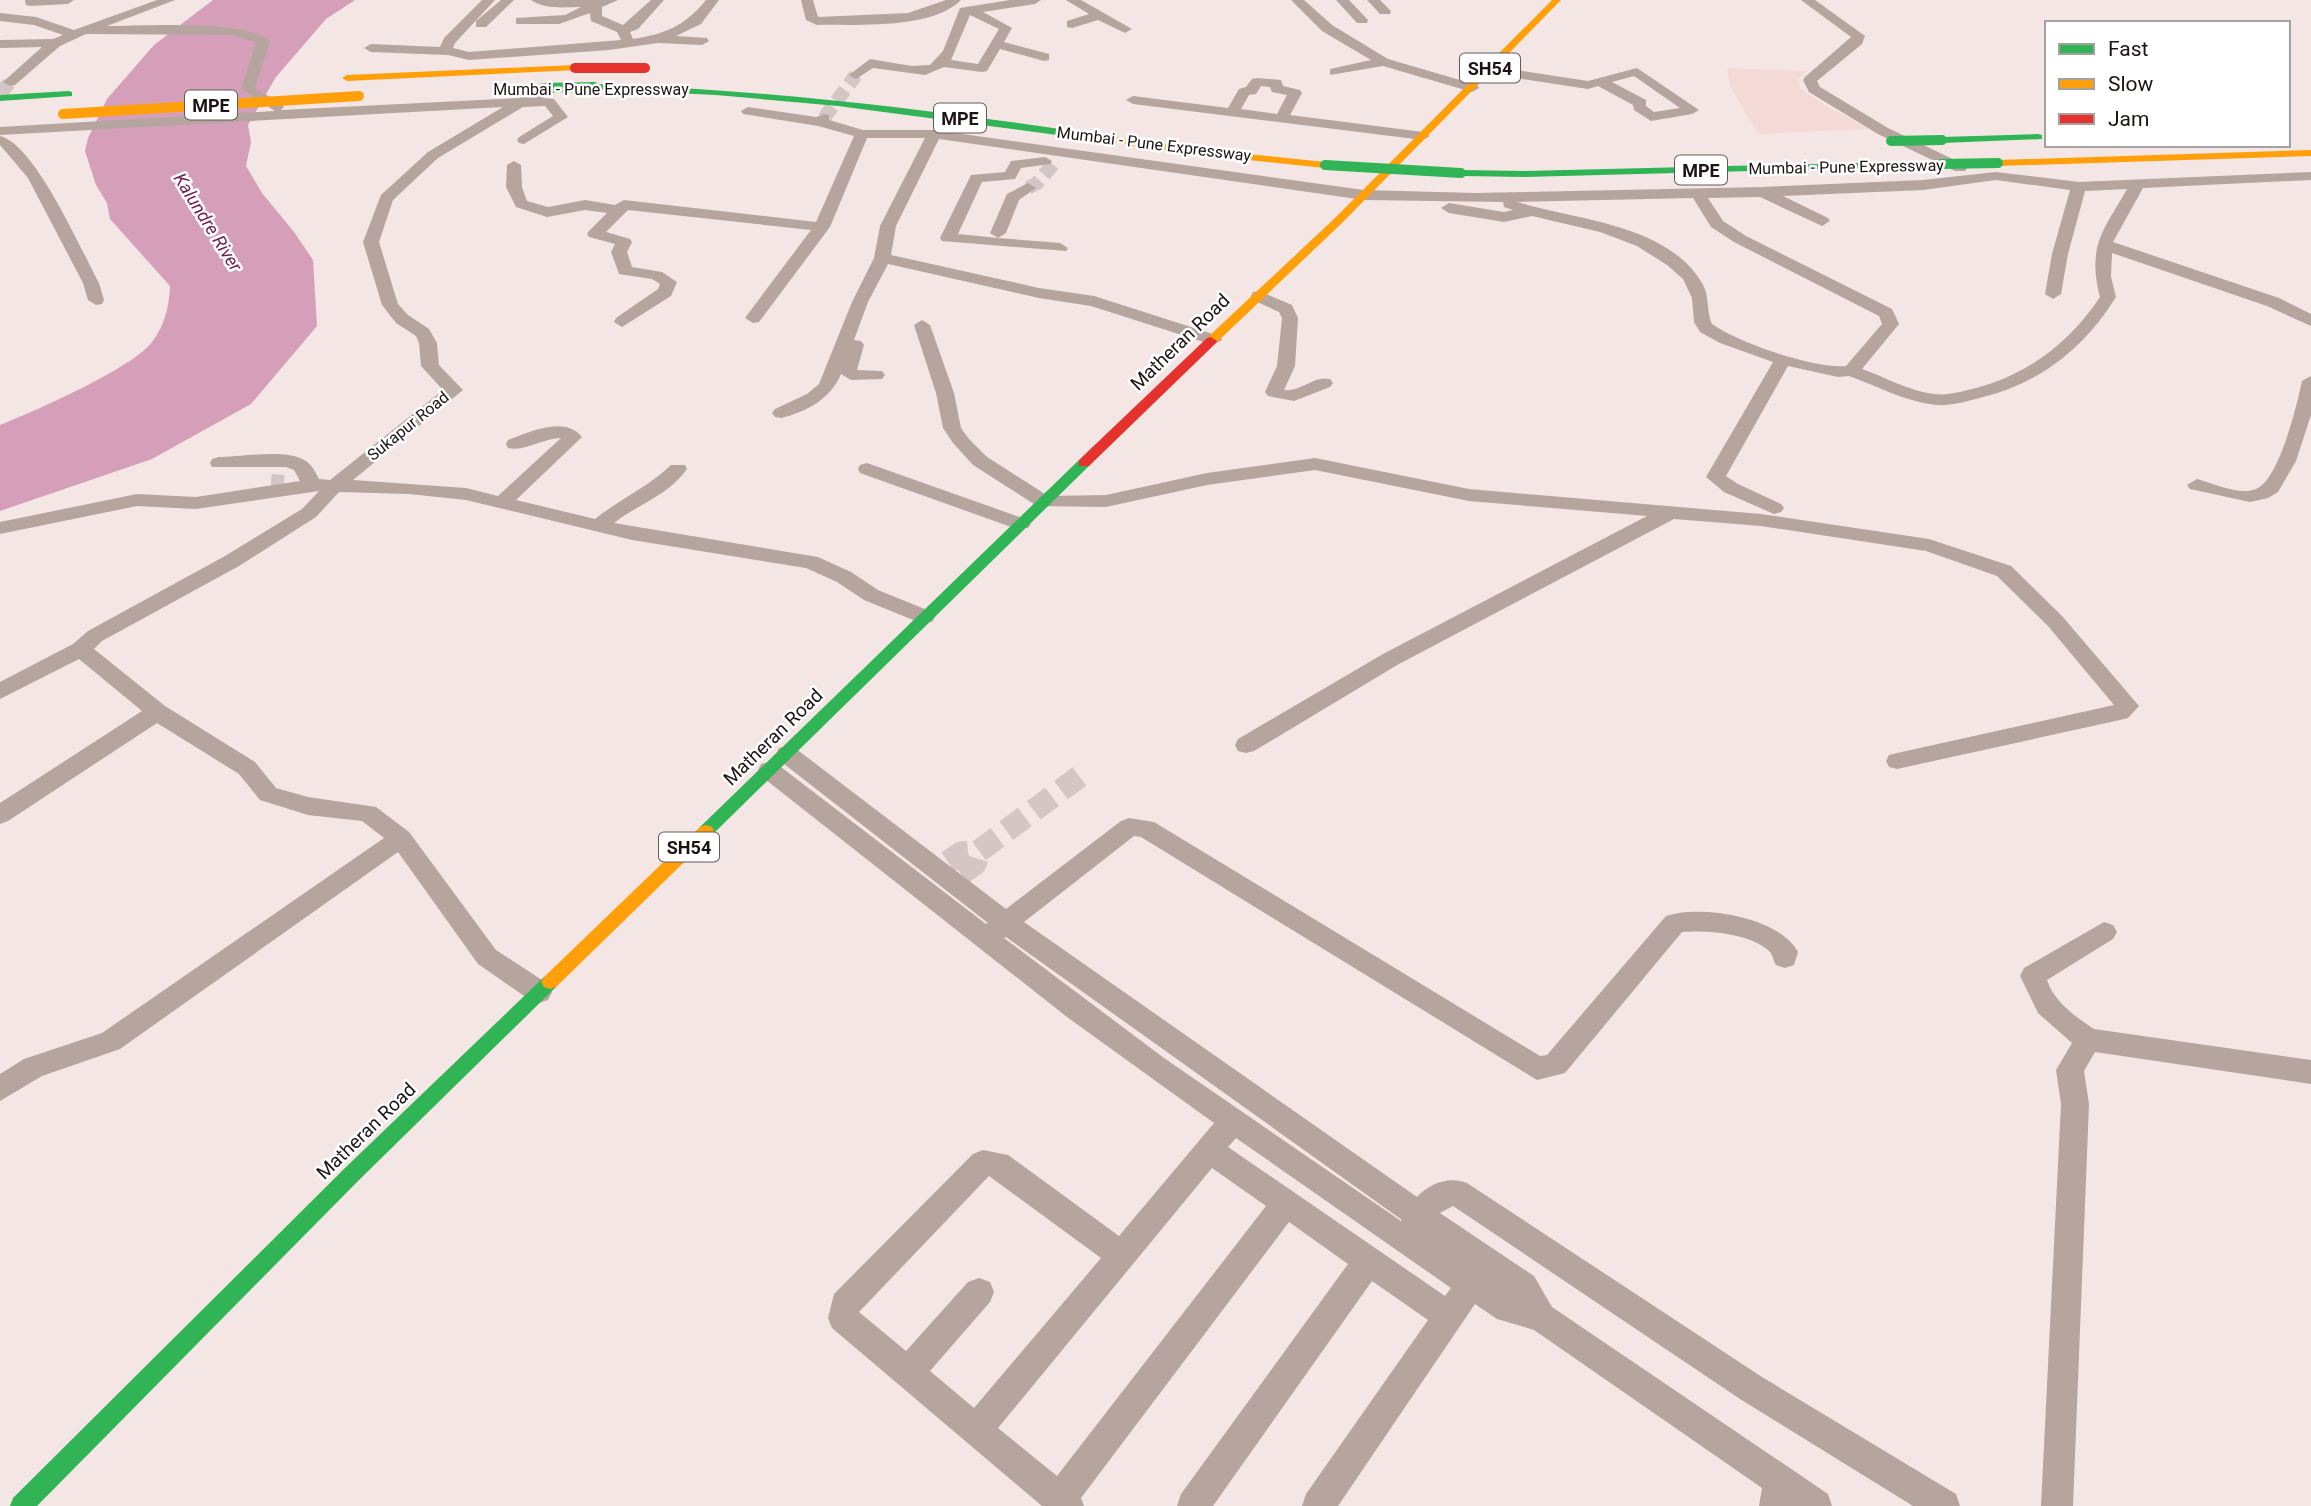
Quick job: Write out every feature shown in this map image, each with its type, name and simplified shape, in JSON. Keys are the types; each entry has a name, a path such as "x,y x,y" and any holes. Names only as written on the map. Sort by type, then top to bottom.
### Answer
{"main road":[{"name":"Matheran Road","path":"21,1506 352,1174 1021,524 1364,195 1428,142 1489,69 1557,0"},
{"name":"Mumbai - Pune Expressway","path":"340,78 575,68 651,68"},
{"name":"MPE","path":"236,84 264,83"},
{"name":"Mumbai - Pune Expressway","path":"0,118 359,96 594,87 734,90 813,98 1176,150 1461,173 1525,174 1998,163 2311,153"},
{"path":"0,99 76,94"},
{"name":"Mumbai - Pune Expressway","path":"1864,142 2045,137"},
{"path":"1355,144 1428,142"}],"street":[{"path":"7,18 32,1 68,0"},
{"path":"10,82 55,43 78,32 169,0"},
{"path":"453,52 446,47 449,41 489,0"},
{"path":"453,52 508,0"},
{"path":"521,21 573,17 583,13 591,5 537,0"},
{"path":"612,0 596,5 596,18 623,30 629,44"},
{"path":"623,30 633,26 658,0"},
{"path":"612,60 696,21 713,0"},
{"path":"807,0 812,20 817,22 924,15 950,7 1006,27 982,68 944,62"},
{"path":"894,3 906,8 1035,0"},
{"path":"1072,0 1125,29"},
{"path":"1297,0 1327,28 1379,56 1472,88"},
{"path":"1342,0 1362,20"},
{"path":"1373,0 1385,11"},
{"path":"1807,0 1858,36 1857,41 1827,63 1810,80 1814,89 1883,131 1982,178"},
{"path":"856,80 870,63 922,71 936,70 944,62 950,7"},
{"path":"1072,24 1100,15"},
{"path":"7,18 36,21 78,32 232,31 254,36 263,41 248,89 276,107 346,110"},
{"path":"372,48 453,52 469,56 629,44 658,39 702,41"},
{"path":"0,44 55,43"},
{"path":"996,44 1042,57"},
{"path":"1335,72 1379,56"},
{"path":"1489,69 1588,85 1637,72 1692,110 1651,117 1639,107 1641,103 1600,82"},
{"path":"1232,112 1244,92 1251,91 1257,82 1268,82 1277,84 1277,89 1295,93 1282,118"},
{"name":"Sukapur Road","path":"334,486 454,390 430,366 428,344 422,333 402,319 390,305 370,242 386,198 433,155 543,90"},
{"path":"1133,100 1282,118 1428,142"},
{"path":"0,131 346,110 549,102 561,117 524,140"},
{"path":"748,111 821,120 862,134 934,134 1083,165"},
{"path":"753,318 822,227 862,134"},
{"path":"781,412 813,398 827,387 844,361 855,334 860,302 882,258 888,226 934,134"},
{"path":"4,149 35,177 91,283 96,300"},
{"path":"1060,248 948,238 976,178 1005,178 1010,176 1020,162 1057,160 1364,195 1493,197 1763,192 1923,185 1996,176 2080,187 2311,176"},
{"path":"514,165 514,187 522,204 547,212 585,205 618,210"},
{"path":"1493,197 1532,211 1586,221 1639,238 1691,275 1699,293 1702,322 1707,329 1725,339 1783,360 1839,372 1851,371 1933,399 1952,399 2001,388 2024,377 2075,342 2108,297 2103,277 2105,245 2119,213 2138,184"},
{"path":"2053,294 2060,254 2080,187"},
{"path":"998,233 1013,197 1028,188"},
{"path":"1763,192 1822,221"},
{"path":"1698,194 1717,223 1740,239 1886,313 1891,324 1851,371"},
{"path":"1417,196 1431,203 1468,212 1504,217 1532,211"},
{"path":"622,322 665,292 669,282 656,275 625,271 619,252 624,242 596,233 624,205 822,227"},
{"path":"2105,245 2273,302 2311,321"},
{"path":"882,258 1039,293 1094,301 1213,340"},
{"path":"1259,296 1286,309 1290,318 1286,366 1274,392 1284,397 1298,397 1324,383"},
{"path":"922,325 945,393 952,428 962,443 980,461 1044,502 1106,501 1207,479 1315,464 1469,495 1761,520 1929,545 2004,571 2055,621 2128,706 2120,712 1897,761"},
{"path":"1774,508 1731,488 1716,477 1783,360"},
{"path":"844,361 851,375 876,375"},
{"path":"2197,485 2229,495 2249,497 2264,493 2278,482 2288,464 2311,381"},
{"path":"502,503 573,437 565,432 548,433 515,444"},
{"path":"219,463 297,463 311,483"},
{"path":"598,526 622,507 659,488 678,469"},
{"path":"867,469 1021,524"},
{"path":"0,528 137,500 196,503 311,483"},
{"path":"284,484 421,489 466,494 598,526 811,562 844,577 871,595 925,618"},
{"path":"0,691 81,649 95,636 309,513 334,486"},
{"path":"1246,744 1391,659 1671,512"},
{"path":"81,649 157,712 247,768 268,794 308,806 368,813 401,838 487,957 539,992"},
{"path":"0,814 157,712"},
{"path":"778,762 950,872 996,931 1076,1009 1404,1240 1468,1269 1523,1286 1541,1317 1777,1494 1816,1506"},
{"path":"778,762 996,931 1422,1217 1468,1269"},
{"path":"996,931 1129,827 1146,828 1537,1068 1555,1065 1675,923 1690,919 1758,934 1776,941 1785,952 1785,958"},
{"path":"0,1089 34,1067 111,1041 401,838"},
{"path":"2104,932 2033,976 2035,985 2058,1020 2088,1040 2311,1072"},
{"path":"2057,1506 2075,1104 2070,1070 2088,1040"},
{"path":"976,1430 1233,1121"},
{"path":"1209,1150 1448,1317"},
{"path":"1121,1255 998,1164 983,1163 845,1304 843,1318 1064,1502 1286,1203"},
{"path":"1404,1240 1441,1192 1457,1192 1751,1388 1944,1506"},
{"path":"1318,1506 1448,1317 1468,1269 1496,1218"},
{"path":"1194,1506 1368,1261"},
{"path":"908,1373 979,1292"}],"shaded area":[{"path":"1727,68 1807,71 1798,78 1800,88 1826,106 1871,129 1758,134 1730,86"}],"water":[{"name":"Kalundre River","path":"213,0 355,0 326,19 276,77 248,125 251,142 246,166 262,193 313,260 317,326 251,404 152,459 0,511 0,425 81,388 125,364 152,342 163,322 170,286 110,219 107,203 96,185 85,151 88,138 107,99 154,45"}],"tunnel":[{"path":"824,118 856,75"},
{"path":"0,94 10,82"},
{"path":"1028,188 1037,183 1054,163"},
{"path":"271,483 284,484"},
{"path":"979,851 1088,770"},
{"path":"948,862 961,853 979,851"},
{"path":"961,874 975,864 979,851"}],"traffic: fast":[{"path":"594,87 777,97 898,110 1080,135"},
{"path":"543,88 594,87"},
{"path":"0,98 69,94"},
{"path":"1942,140 2038,137"},
{"path":"1891,141 1942,140"},
{"path":"1941,164 1998,163"},
{"path":"1461,173 1525,174 1941,164"},
{"path":"1325,165 1461,173"},
{"path":"706,831 1084,463"},
{"path":"21,1506 352,1174 550,982"}],"traffic: slow":[{"path":"1211,341 1339,220 1557,0"},
{"path":"347,78 575,68"},
{"path":"63,114 359,96"},
{"path":"1080,135 1191,151 1325,165"},
{"path":"1998,163 2311,153"},
{"path":"550,982 706,831"}],"traffic: jam":[{"path":"575,68 645,68"},
{"path":"1084,463 1211,341"}]}
